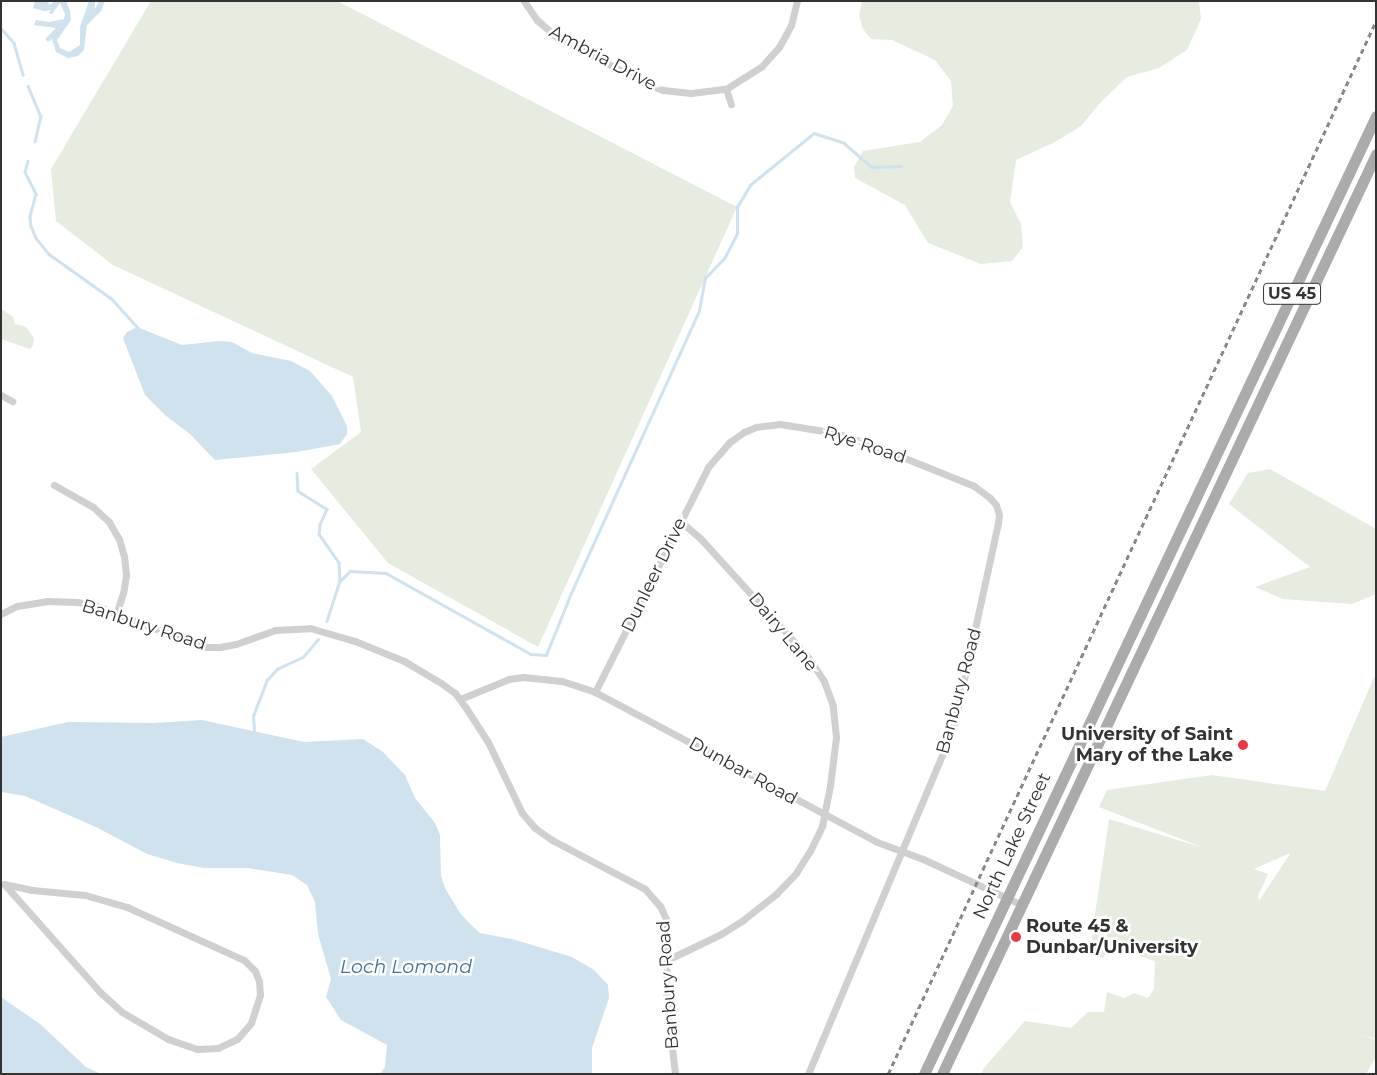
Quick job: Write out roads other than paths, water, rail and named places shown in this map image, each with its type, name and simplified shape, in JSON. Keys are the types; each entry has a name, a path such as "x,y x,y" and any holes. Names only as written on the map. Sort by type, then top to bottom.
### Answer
{"main road":[{"name":"North Lake Street","path":"924,1074 1376,116"},
{"name":"North Lake Street","path":"942,1074 1376,154"}],"street":[{"name":"Ambria Drive","path":"524,1 537,20 558,38 647,84 663,90 691,93 726,89 743,80 772,57 791,25 797,1"},
{"path":"726,89 731,104"},
{"path":"1,395 12,401"},
{"name":"Rye Road","path":"714,458 730,442 756,427 780,424 814,428 880,448 974,486 996,505 998,523"},
{"name":"Dunleer Drive","path":"595,692 680,521 714,458"},
{"path":"54,485 93,507 109,522 119,539 124,556 126,575 123,594 116,614"},
{"name":"Dairy Lane","path":"667,960 721,934 776,894 796,873 810,850 824,816 836,737 836,718 824,681 791,636 701,539 680,521"},
{"name":"Banbury Road","path":"808,1074 953,729 998,523"},
{"name":"Banbury Road","path":"1,614 17,606 59,601 94,606 203,647 220,648 275,630 310,628 329,632 404,661 441,683 460,700 488,742 522,813 536,828 552,840 634,882 653,896 666,920 668,936 666,996 676,1074"},
{"name":"Dunbar Road","path":"460,700 509,678 523,677 562,681 595,692 824,816 876,842 901,851 1022,905"},
{"path":"2,884 32,890 85,895 127,907 244,960 255,971 259,981 260,995 251,1023 237,1039 218,1048 197,1049 168,1039 122,1012 100,992 2,884"}],"water":[{"path":"35,1 48,1 49,5 55,1 66,1 71,20 57,40 60,48 69,52 80,45 80,27 89,1 95,1 95,9 99,1 105,1 101,11 87,25 84,50 78,56 68,58 56,52 52,39 48,42 45,39 56,28 34,25 36,20 49,22 64,19 65,14 60,3 52,14 49,13 51,10 44,11 33,8"},
{"path":"137,327 182,345 219,341 232,342 252,353 291,361 310,371 332,396 347,426 347,434 340,444 297,452 215,460 190,434 165,415 145,395 123,338 127,332"},
{"name":"Loch Lomond","path":"202,720 304,742 363,739 383,752 405,775 415,798 435,823 440,835 441,876 445,888 460,913 470,924 480,933 512,939 572,957 594,970 608,985 609,998 592,1048 592,1074 380,1074 385,1067 387,1045 341,1020 326,997 331,979 318,934 315,902 307,885 292,875 248,868 204,868 177,863 147,854 96,827 25,796 1,792 1,737 68,722 154,723"},
{"path":"1,997 40,1024 86,1067 101,1074 1,1074"}],"waterway":[{"path":"1,28 14,43 23,75"},
{"path":"28,86 41,116 35,141"},
{"path":"340,581 350,571 386,573 531,654 546,655 571,593 699,311 705,278 725,257 737,233 737,207 750,185 814,133 844,143 872,167 901,166"},
{"path":"28,161 25,172 36,194 30,217 31,226 36,238 49,254 112,299 137,327"},
{"path":"297,473 298,491 327,509 320,525 319,534 339,563 340,581 327,621"},
{"path":"254,731 253,716 267,680 277,669 303,657 318,639"}],"railway":[{"path":"888,1074 1376,21"}],"place":[{"name":"University of Saint Mary of the Lake","path":"1243,745"},
{"name":"Route 45 & Dunbar/University","path":"1016,937"}]}
